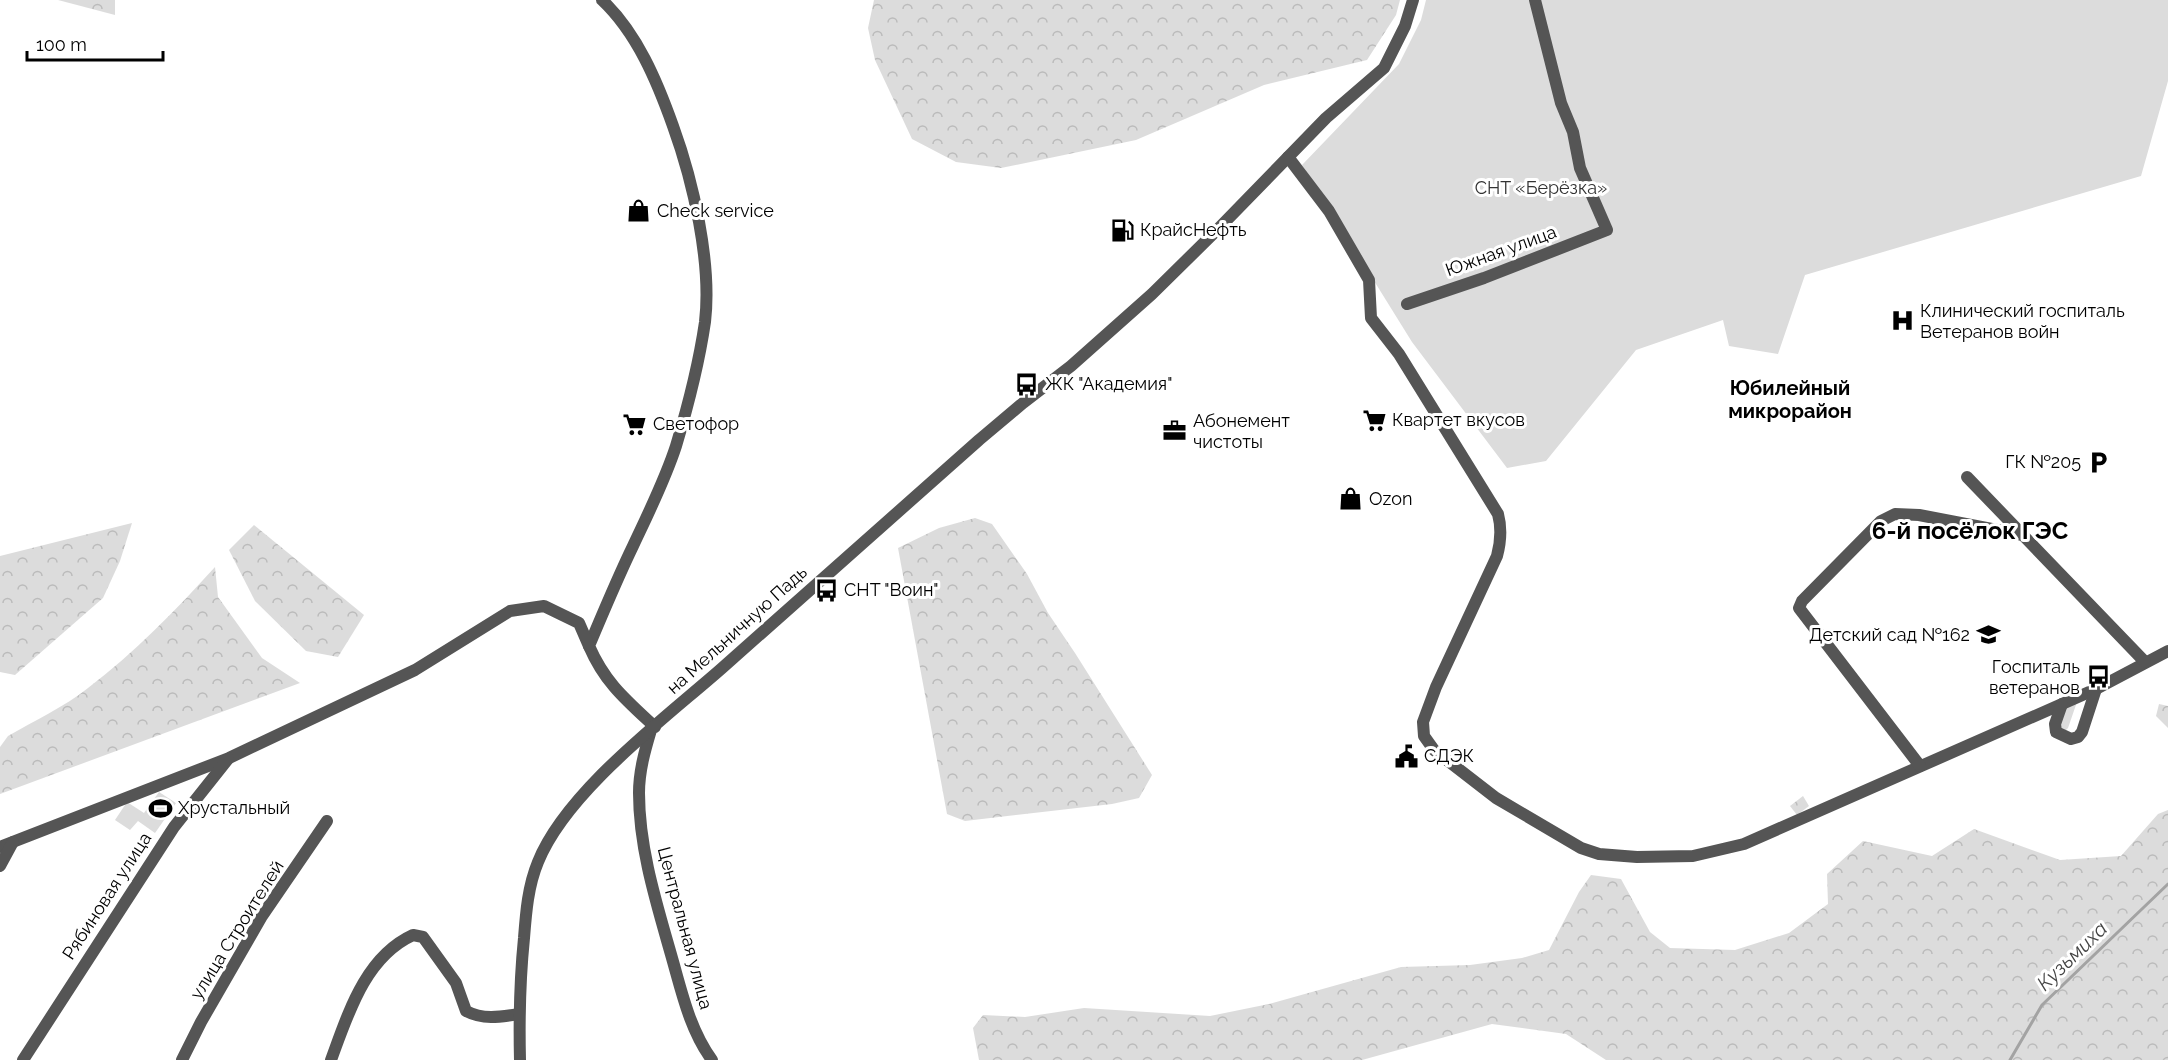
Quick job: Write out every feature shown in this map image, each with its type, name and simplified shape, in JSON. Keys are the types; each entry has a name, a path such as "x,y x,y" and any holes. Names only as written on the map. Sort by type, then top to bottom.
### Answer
{"street":[{"path":"589,646 676,447 705,321 705,271 695,201 678,139 662,94 636,42 602,0"},
{"name":"на Мельничную Падь","path":"520,1060 519,1014 526,910 531,880 552,836 581,798 653,729 979,440 1023,402 1071,366 1132,312 1220,228 1326,118 1384,68 1398,42 1413,0"},
{"name":"Южная улица","path":"1407,304 1484,278 1607,231 1580,168 1573,132 1561,103 1535,0"},
{"path":"1288,157 1329,211 1368,280 1371,318 1399,354 1498,514 1502,529 1497,556 1436,687 1423,723 1424,736 1434,750 1496,798 1581,848 1599,854 1637,858 1693,856 1731,848 2096,689 2168,651"},
{"path":"1967,477 2145,662"},
{"path":"1920,766 1799,608 1802,601 1881,521 1895,514 1919,515 2023,535"},
{"path":"0,847 229,758 416,670 510,611 544,606 579,623 596,664 614,690 653,729"},
{"path":"2062,704 2055,724 2056,732 2071,739 2078,737 2082,732 2096,689"},
{"name":"Центральная улица","path":"653,729 643,759 639,792 648,871 691,1019 702,1046 712,1060"},
{"name":"Рябиновая улица","path":"23,1060 174,827 229,758"},
{"name":"улица Строителей","path":"182,1060 201,1022 262,916 327,821"},
{"path":"0,866 13,842"},
{"path":"331,1060 349,1011 371,970 395,946 413,935 423,937 456,983 466,1011 474,1016 485,1018 519,1014"}],"green space":[{"path":"58,0 115,0 115,15"},
{"path":"874,0 1400,0 1396,15 1367,60 1264,85 1136,140 1001,168 956,162 912,139 875,60 868,28"},
{"name":"СНТ «Берёзка»","path":"1426,0 2168,0 2168,81 2141,176 1805,275 1778,354 1729,346 1723,320 1636,350 1546,461 1507,468 1412,342 1302,165 1399,64 1421,20"},
{"path":"975,518 992,524 1027,574 1048,613 1152,775 1139,798 1112,804 965,821 947,814 898,548 939,528"},
{"path":"132,523 120,561 103,598 15,675 0,672 0,556"},
{"path":"254,525 364,615 338,657 306,651 255,601 229,550"},
{"path":"215,567 218,597 262,658 300,683 0,794 0,747 8,736 49,714 105,675 154,630"},
{"path":"2078,699 2068,728 2065,731 2058,729 2064,706"},
{"path":"2159,704 2168,706 2168,728 2156,716"},
{"name":"Хрустальный","path":"159,792 176,803 155,833 138,821 130,830 115,820 127,802 144,813"},
{"path":"1803,796 1809,806 1797,815 1790,806"},
{"path":"2168,810 2168,1060 1606,1060 1566,1034 1492,1024 1362,1060 979,1060 973,1028 983,1015 1025,1017 1084,1008 1210,1016 1269,1004 1401,967 1470,965 1522,958 1549,950 1579,892 1591,875 1621,879 1650,932 1670,948 1735,950 1789,933 1828,904 1827,874 1863,841 1932,856 1974,829 2060,860 2121,856 2158,814"}],"waterway":[{"name":"Кузьмиха","path":"2010,1060 2042,1005 2168,884"}],"place":[{"name":"Check service","path":"639,211"},
{"name":"КрайсНефть","path":"1122,230"},
{"name":"Клинический госпиталь Ветеранов войн","path":"1902,321"},
{"name":"ЖК \"Академия\"","path":"1027,384"},
{"name":"Квартет вкусов","path":"1374,420"},
{"name":"Светофор","path":"635,424"},
{"name":"Абонемент чистоты","path":"1175,431"},
{"name":"ГК №205","path":"2099,462"},
{"name":"Ozon","path":"1351,499"},
{"name":"СНТ \"Воин\"","path":"826,590"},
{"name":"Детский сад №162","path":"1988,635"},
{"name":"Госпиталь ветеранов","path":"2098,677"},
{"name":"СДЭК","path":"1406,756"},
{"name":"Хрустальный","path":"160,808"}],"district":[{"name":"Юбилейный микрорайон","path":"1790,400"},
{"name":"6-й посёлок ГЭС","path":"1970,531"}]}
